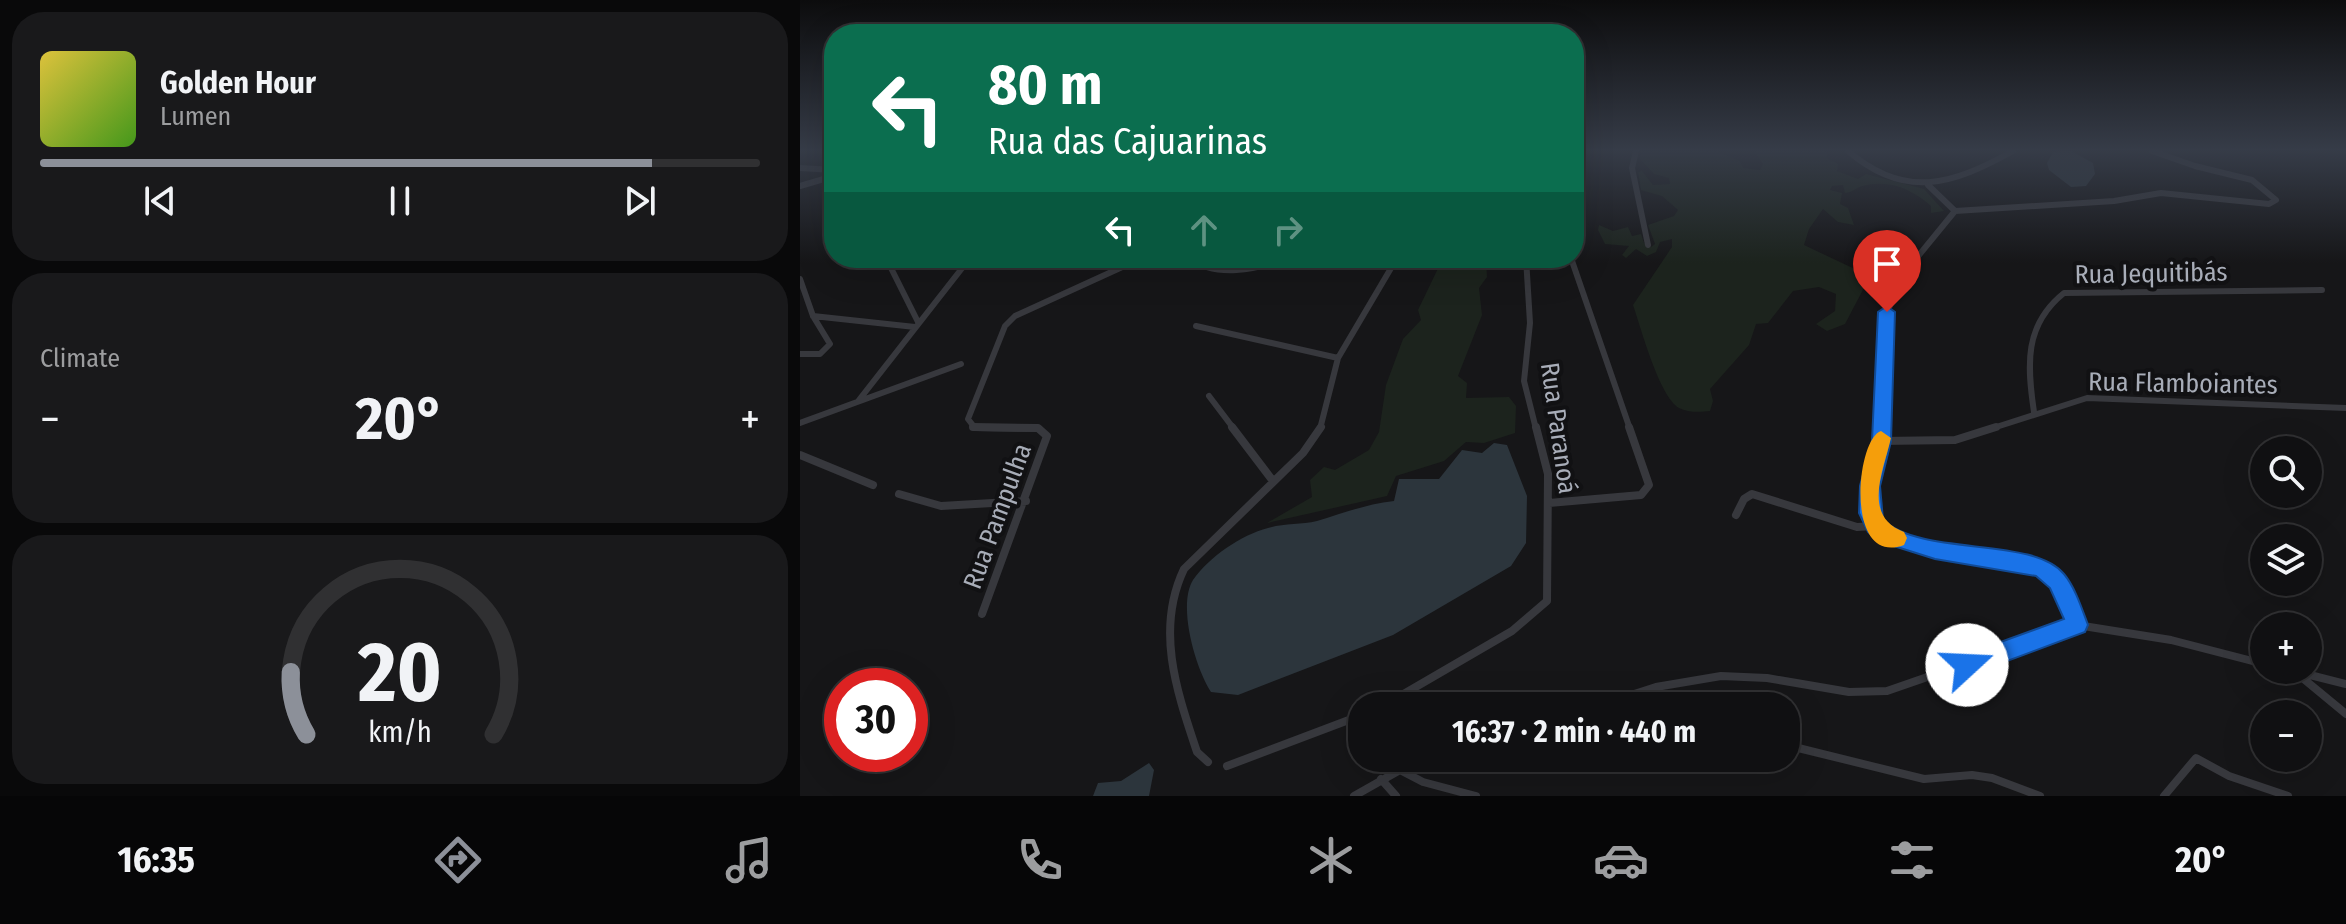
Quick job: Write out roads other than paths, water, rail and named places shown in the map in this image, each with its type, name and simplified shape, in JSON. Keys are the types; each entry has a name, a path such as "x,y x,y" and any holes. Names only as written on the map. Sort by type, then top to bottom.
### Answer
{"street":[{"path":"1636,188 1648,245"},
{"path":"1931,188 1955,211"},
{"path":"2077,625 2057,581 2041,568 1935,549 1885,535 1876,526 1869,513 1870,486 1881,441 1887,312 1892,294 1918,254 1955,211 2114,201 2161,193 2269,204 2276,200 2266,188"},
{"path":"890,268 916,325"},
{"path":"859,400 962,268"},
{"name":"Rua Pampulha","path":"982,614 1026,501 1045,432 1038,428 975,428 968,419 1005,326 1029,307 1119,268"},
{"path":"1217,268 1253,268"},
{"path":"1208,762 1197,752 1186,718 1168,624 1173,587 1184,569 1303,453 1319,432 1338,358 1391,268"},
{"name":"Rua Paranoá","path":"1407,692 1512,631 1540,610 1549,590 1545,530 1549,503 1548,474 1524,381 1530,323 1527,268"},
{"path":"1549,503 1641,495 1649,485 1574,268"},
{"path":"800,279 829,348 820,354 800,354"},
{"name":"Rua Jequitibás","path":"2034,412 2029,336 2041,313 2064,293 2077,290 2322,290"},
{"path":"813,316 916,325"},
{"path":"1196,326 1338,358"},
{"path":"800,423 961,364"},
{"path":"1209,396 1273,481"},
{"name":"Rua Flamboiantes","path":"1881,441 1955,440 2034,412 2087,398 2346,408"},
{"path":"800,455 873,485"},
{"path":"899,494 941,506 1026,501"},
{"path":"1736,515 1744,499 1752,494 1857,527 1876,526"},
{"path":"1640,692 1721,676 1767,678 1849,692 1887,691 2077,625 2171,640 2250,660"},
{"path":"2322,678 2346,684"},
{"path":"2309,684 2346,714"},
{"path":"1227,766 1348,720"},
{"path":"1800,748 1924,779 1972,775 1992,778 2040,796"},
{"path":"2164,796 2196,758 2229,776 2288,796"},
{"path":"1354,796 1396,772"},
{"path":"1404,772 1423,782 1476,796"},
{"path":"1381,779 1396,796"}]}
